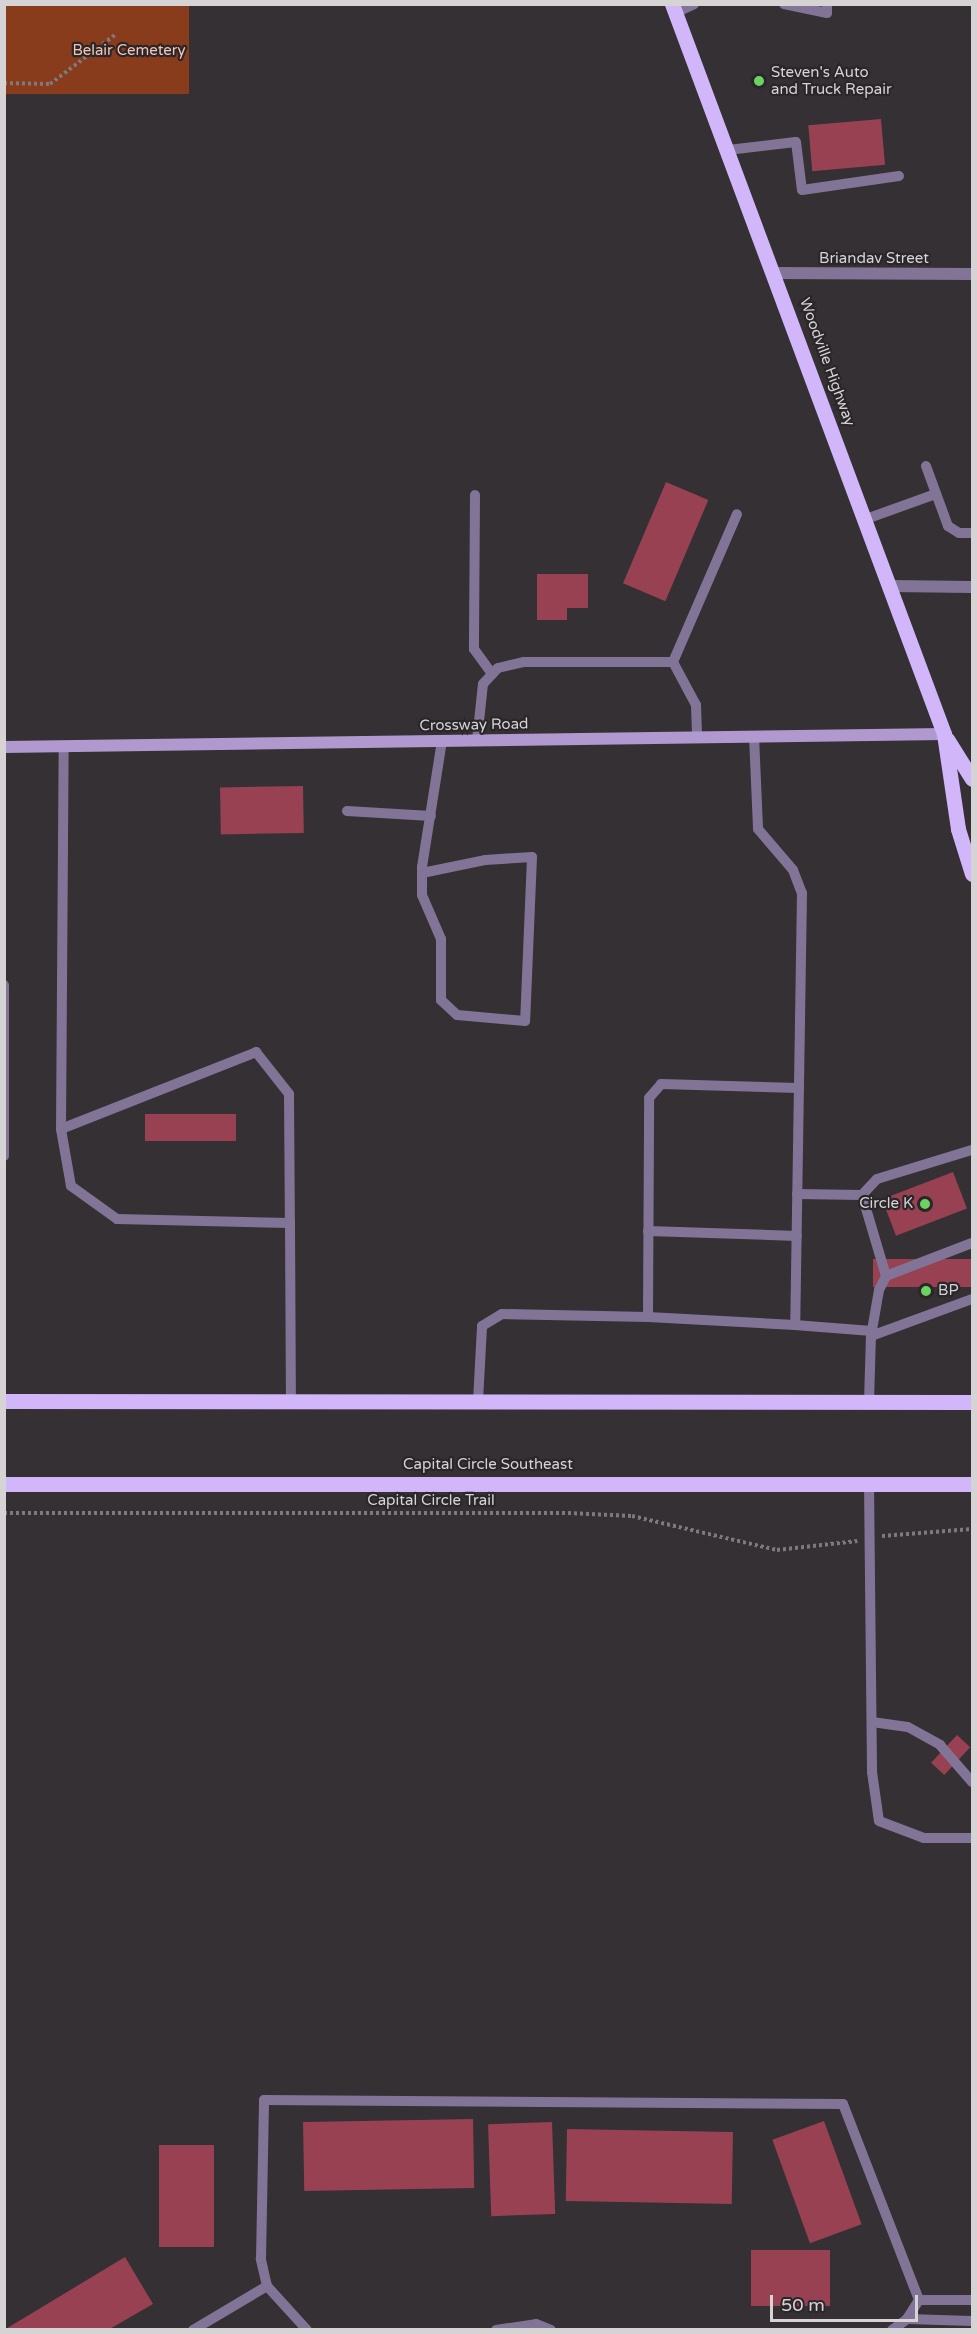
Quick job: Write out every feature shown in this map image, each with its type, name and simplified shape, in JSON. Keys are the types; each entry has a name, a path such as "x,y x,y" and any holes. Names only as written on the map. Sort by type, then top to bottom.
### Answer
{"main road":[{"name":"Woodville Highway","path":"673,9 775,273 944,734 958,828 972,874"},
{"name":"Woodville Highway","path":"944,734 972,779"},
{"path":"4,1401 972,1402"},
{"name":"Capital Circle Southeast","path":"4,1484 972,1484"}],"street":[{"name":"Briandav Street","path":"775,273 972,274"},
{"path":"891,586 972,586"},
{"name":"Crossway Road","path":"4,747 944,734"}],"lane":[{"path":"673,9 694,4"},
{"path":"784,4 827,13 827,4"},
{"path":"728,150 796,141 802,190 899,176"},
{"path":"926,466 948,526 960,533 972,533"},
{"path":"866,519 936,494"},
{"path":"475,495 474,649 492,674"},
{"path":"673,662 737,514"},
{"path":"477,740 477,709 483,684 492,674 524,662 673,662"},
{"path":"673,662 696,705 697,736"},
{"path":"754,736 758,829 793,870 802,892 795,1325"},
{"path":"422,873 484,860 532,857 525,1021 457,1015 441,1000 441,939 422,894 422,873 442,741"},
{"path":"64,746 61,1129 71,1186 117,1219 290,1223"},
{"path":"347,812 431,816"},
{"path":"4,986 4,1156"},
{"path":"61,1129 256,1052 290,1094 291,1401"},
{"path":"648,1317 649,1098 661,1084 799,1088"},
{"path":"797,1194 862,1195 877,1179 972,1150"},
{"path":"862,1195 886,1276"},
{"path":"648,1231 797,1236"},
{"path":"870,1402 872,1333 879,1290 886,1276 972,1243"},
{"path":"478,1401 482,1326 502,1314 648,1317 795,1325 872,1333 972,1299"},
{"path":"869,1483 872,1722 879,1821 924,1838 972,1838"},
{"path":"872,1722 908,1727 940,1745 972,1782"},
{"path":"307,2330 267,2286 261,2259 264,2100 843,2104 919,2300"},
{"path":"193,2330 267,2286"},
{"path":"919,2300 972,2300"},
{"path":"892,2330 907,2319 919,2300"},
{"path":"907,2319 972,2321"},
{"path":"496,2330 536,2324 551,2330"}],"path":[{"path":"4,83 50,84 116,34"},
{"name":"Capital Circle Trail","path":"4,1513 568,1513 632,1516 777,1550 853,1541"},
{"path":"887,1536 972,1529"}],"green space":[{"name":"Belair Cemetery","path":"5,4 189,4 189,94 5,94"}],"building":[{"path":"881,119 885,165 812,171 808,125"},
{"path":"666,482 708,500 665,601 623,583"},
{"path":"537,574 588,574 588,608 567,608 567,620 537,620"},
{"path":"303,786 304,833 221,834 220,787"},
{"path":"145,1114 236,1114 236,1141 145,1141"},
{"name":"Circle K","path":"953,1172 967,1208 896,1236 882,1199"},
{"path":"873,1259 972,1259 972,1287 873,1287"},
{"path":"957,1735 970,1747 944,1775 931,1763"},
{"path":"473,2119 474,2188 304,2191 303,2122"},
{"path":"824,2121 862,2224 810,2243 772,2140"},
{"path":"552,2122 555,2214 491,2216 488,2124"},
{"path":"567,2129 733,2132 732,2204 566,2201"},
{"path":"159,2145 214,2145 214,2247 159,2247"},
{"path":"751,2250 830,2250 830,2306 751,2306"},
{"path":"125,2257 153,2304 108,2330 4,2330"}],"place":[{"name":"Steven's Auto and Truck Repair","path":"759,81"},
{"name":"Circle K","path":"925,1204"},
{"name":"BP","path":"926,1291"}]}
